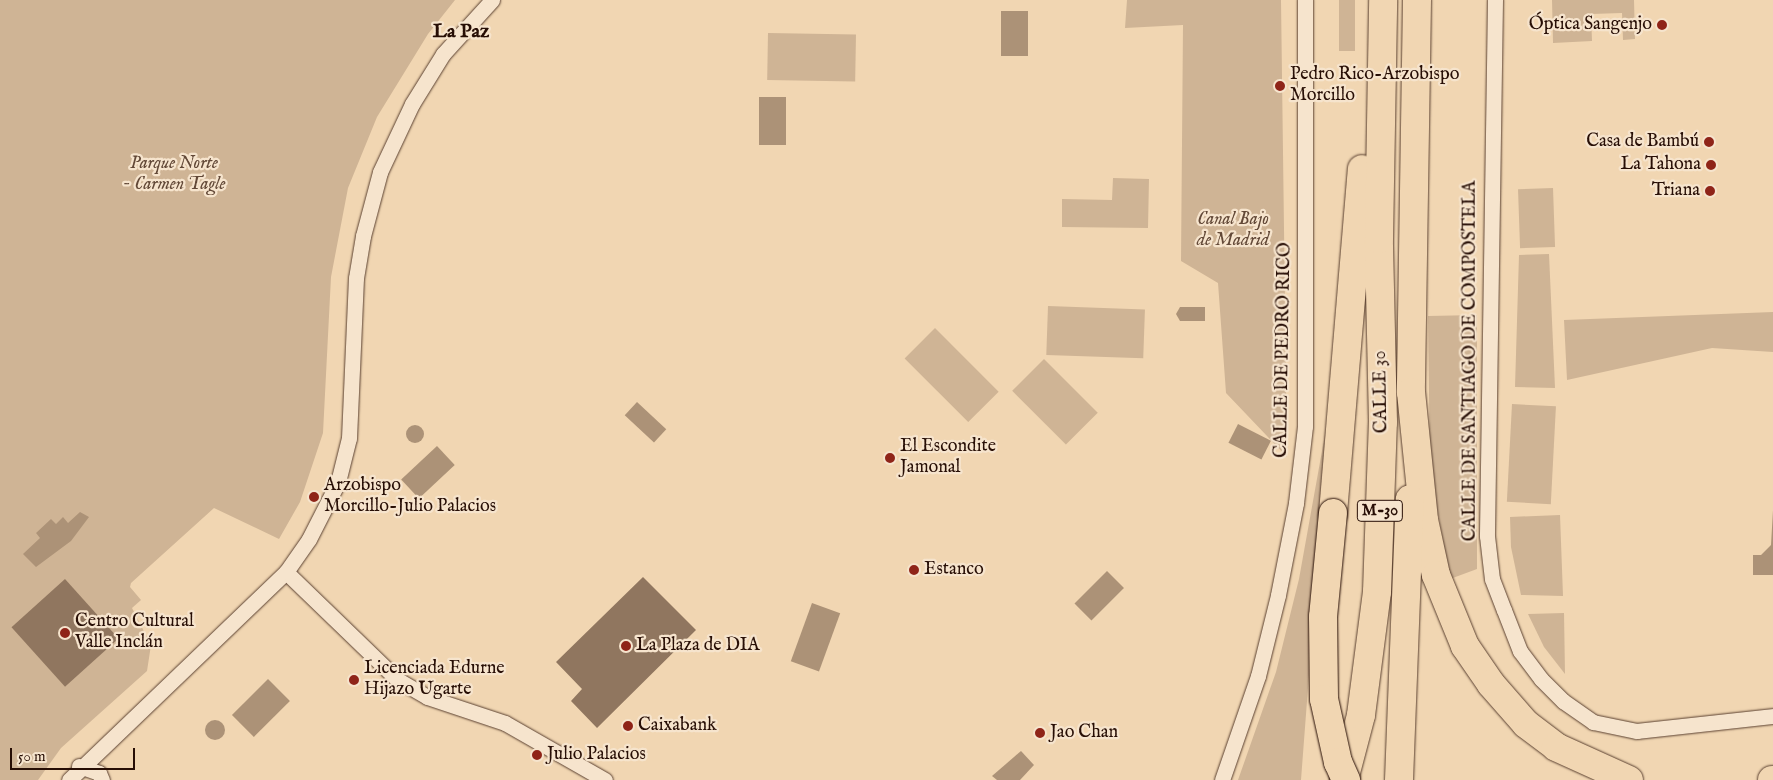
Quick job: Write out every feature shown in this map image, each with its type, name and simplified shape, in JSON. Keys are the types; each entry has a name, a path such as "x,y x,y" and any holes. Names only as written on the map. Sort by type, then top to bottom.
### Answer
{"highway":[{"path":"1345,780 1338,762 1324,699 1324,617 1357,259 1371,0"},
{"name":"CALLE 30","path":"1345,780 1361,715 1377,592 1383,422 1379,239 1383,0"},
{"name":"M-30","path":"1411,392 1417,0"},
{"path":"1326,780 1343,704 1361,588 1379,239"},
{"path":"1411,392 1424,520 1436,575 1465,646 1491,684 1526,724 1556,747 1628,780"},
{"name":"CALLE 30","path":"1399,780 1411,392"}],"street":[{"path":"69,780 79,766 286,572 309,540 338,482 350,438 356,278 362,236 380,172 404,119 443,54 492,0"},
{"name":"CALLE DE PEDRO RICO","path":"1222,780 1258,676 1278,595 1304,436 1305,0"},
{"name":"CALLE DE SANTIAGO DE COMPOSTELA","path":"1495,0 1487,536 1492,579 1520,651 1563,701 1593,722 1622,730 1773,716"},
{"path":"286,572 398,680 426,696 505,723 604,780"},
{"path":"79,766 99,773 102,780"}],"green space":[{"name":"Parque Norte - Carmen Tagle","path":"0,0 455,0 428,34 377,117 348,188 331,277 323,433 300,502 279,539 214,508 131,583 130,587 141,600 132,608 151,645 147,671 61,748 38,780 0,780"},
{"name":"Canal Bajo de Madrid","path":"1127,0 1281,0 1287,457 1226,393 1218,283 1181,261 1183,25 1125,28"},
{"path":"1339,0 1355,0 1355,51 1339,51"},
{"path":"1552,0 1634,0 1635,39 1623,40 1622,13 1591,14 1592,41 1553,43"},
{"path":"768,33 856,35 855,82 767,80"},
{"path":"1113,178 1149,179 1148,228 1062,227 1062,199 1112,200"},
{"path":"1553,188 1555,247 1520,248 1518,189"},
{"path":"1549,254 1555,388 1515,387 1519,255"},
{"path":"1048,306 1145,309 1143,358 1046,355"},
{"path":"1773,312 1773,352 1712,348 1567,380 1564,320"},
{"path":"1477,315 1477,569 1450,579 1430,470 1428,316"},
{"path":"935,328 999,392 968,422 905,358"},
{"path":"1044,359 1098,413 1066,445 1012,391"},
{"path":"1512,404 1556,406 1551,504 1507,502"},
{"path":"1329,412 1301,780 1238,780 1276,672 1299,579"},
{"path":"1560,515 1563,596 1521,595 1511,547 1510,517"},
{"path":"1564,613 1565,674 1544,647 1528,614"}],"shaded area":[{"path":"1001,11 1028,11 1028,56 1001,56"},
{"path":"759,97 786,97 786,145 759,145"},
{"path":"1180,307 1205,307 1205,321 1180,321 1176,314"},
{"path":"637,402 666,429 654,442 625,415"},
{"path":"1238,424 1271,441 1261,460 1228,443"},
{"path":"415,425 421,428 424,434 421,440 415,443 409,440 406,434 409,428"},
{"path":"437,446 455,465 419,498 401,479"},
{"path":"1773,510 1773,575 1753,575 1753,555 1761,555 1771,545"},
{"path":"80,512 89,517 71,541 36,567 23,554 40,538 36,533 51,519 56,524 63,517 68,523"},
{"path":"1107,571 1124,588 1091,620 1074,604"},
{"path":"812,603 840,613 819,672 791,661"},
{"path":"268,679 290,701 254,737 232,715"},
{"path":"215,720 222,723 225,730 222,737 215,740 208,737 205,730 208,723"},
{"path":"1021,751 1034,765 1020,780 997,780 992,776"}],"building":[{"name":"La Plaza de DIA","path":"643,577 696,630 597,728 571,701 582,689 556,662"},
{"name":"Centro Cultural Valle Inclán","path":"65,579 119,638 65,687 11,627"}],"place":[{"name":"Óptica Sangenjo","path":"1662,25"},
{"name":"Pedro Rico-Arzobispo Morcillo","path":"1280,86"},
{"name":"Casa de Bambú","path":"1709,142"},
{"name":"La Tahona","path":"1711,165"},
{"name":"Triana","path":"1710,191"},
{"name":"El Escondite Jamonal","path":"890,458"},
{"name":"Arzobispo Morcillo-Julio Palacios","path":"314,497"},
{"name":"Estanco","path":"914,570"},
{"name":"Centro Cultural Valle Inclán","path":"65,633"},
{"name":"La Plaza de DIA","path":"626,646"},
{"name":"Licenciada Edurne Hijazo Ugarte","path":"354,680"},
{"name":"Caixabank","path":"628,726"},
{"name":"Jao Chan","path":"1040,733"},
{"name":"Julio Palacios","path":"537,755"}],"district":[{"name":"La Paz","path":"461,31"}]}
